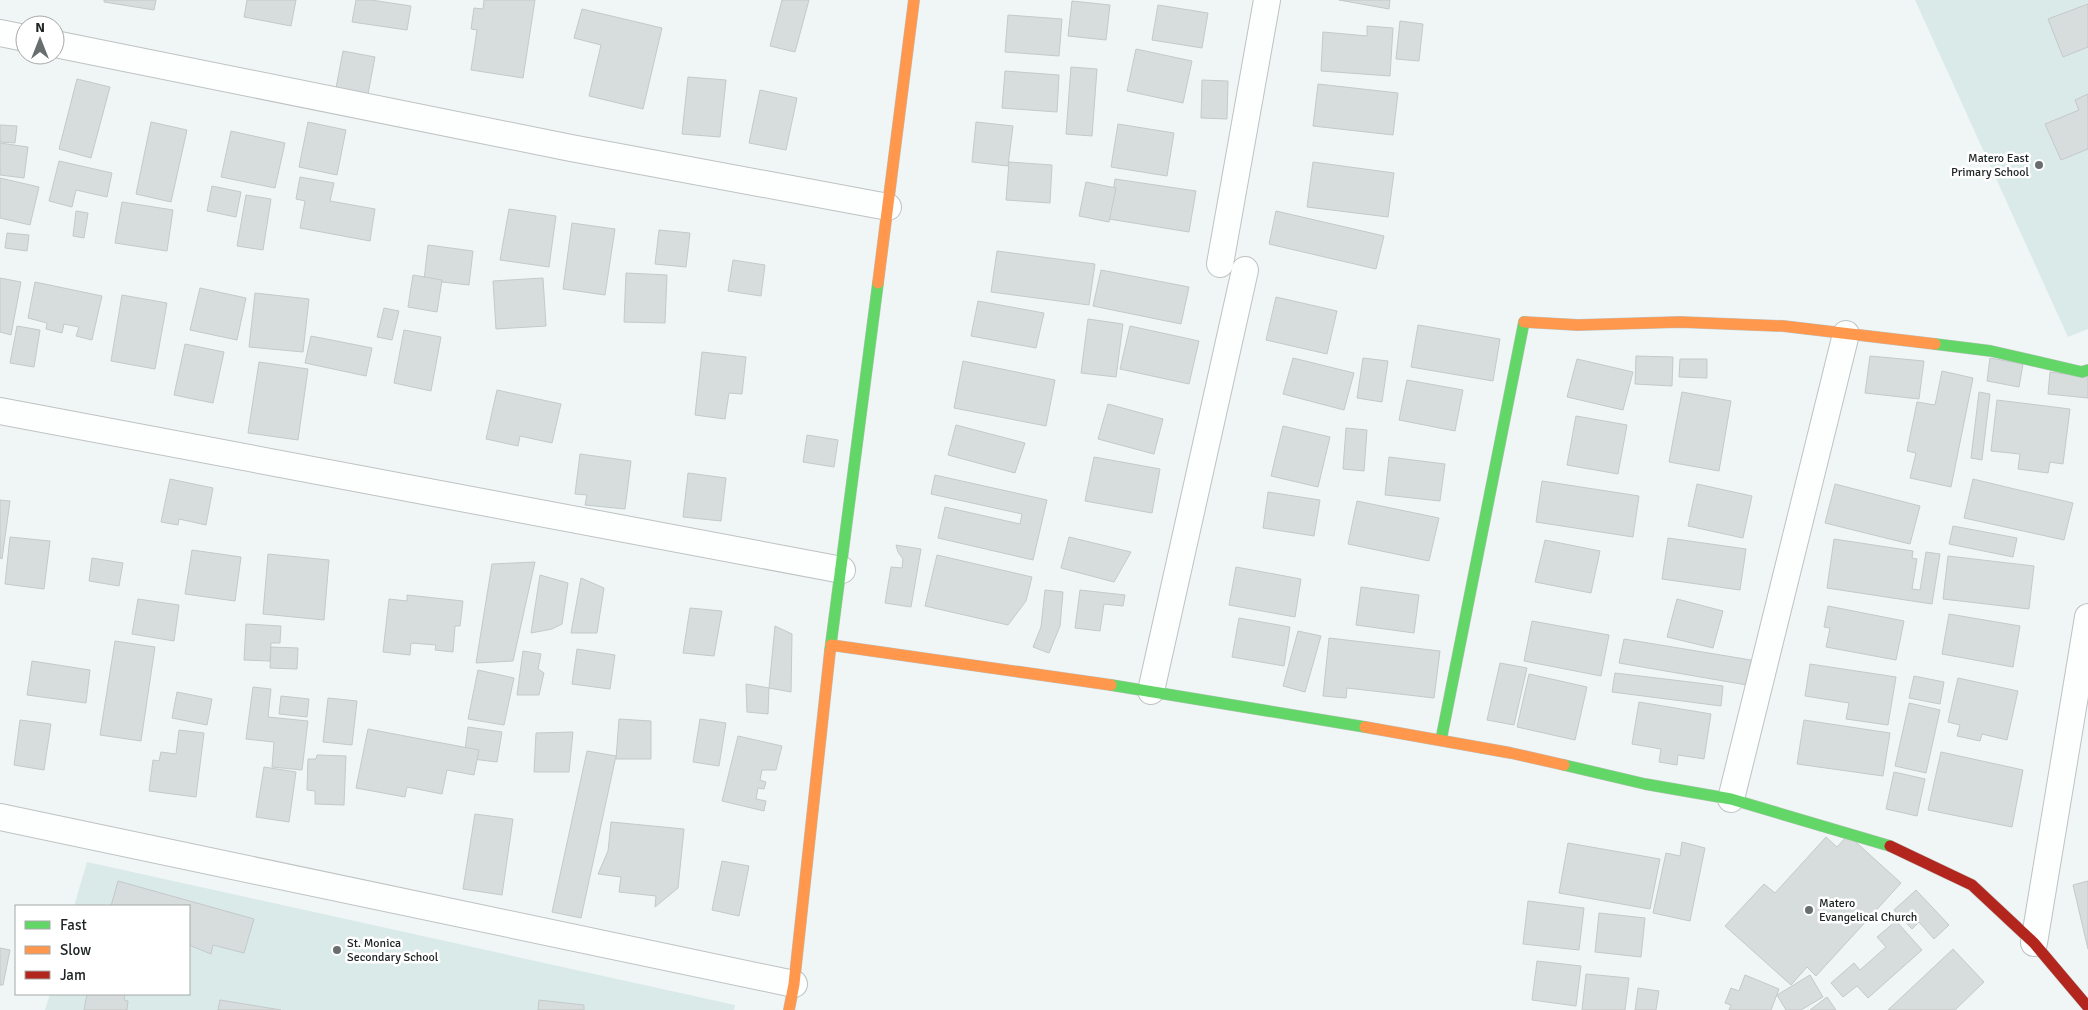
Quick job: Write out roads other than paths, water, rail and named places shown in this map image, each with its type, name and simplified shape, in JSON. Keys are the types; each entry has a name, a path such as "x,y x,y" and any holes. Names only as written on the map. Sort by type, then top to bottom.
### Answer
{"street":[{"path":"789,1010 794,984 831,645 914,0"},
{"path":"1220,264 1267,0"},
{"path":"0,33 15,36"},
{"path":"65,46 571,148 888,207"},
{"path":"1150,691 1245,270"},
{"path":"1441,740 1523,322 1578,325 1680,322 1783,326 1991,351 2065,369 2082,372 2088,370"},
{"path":"1731,799 1846,334"},
{"path":"0,411 842,570"},
{"path":"2034,943 2088,617"},
{"path":"831,645 1150,691 1441,740 1511,753 1645,784 1731,799 1895,847 1972,885 2034,943 2088,1007"},
{"path":"0,817 794,984"}],"place":[{"name":"Matero East Primary School","path":"2039,165"},
{"name":"Matero Evangelical Church","path":"1809,910"},
{"name":"St. Monica Secondary School","path":"337,950"}]}
